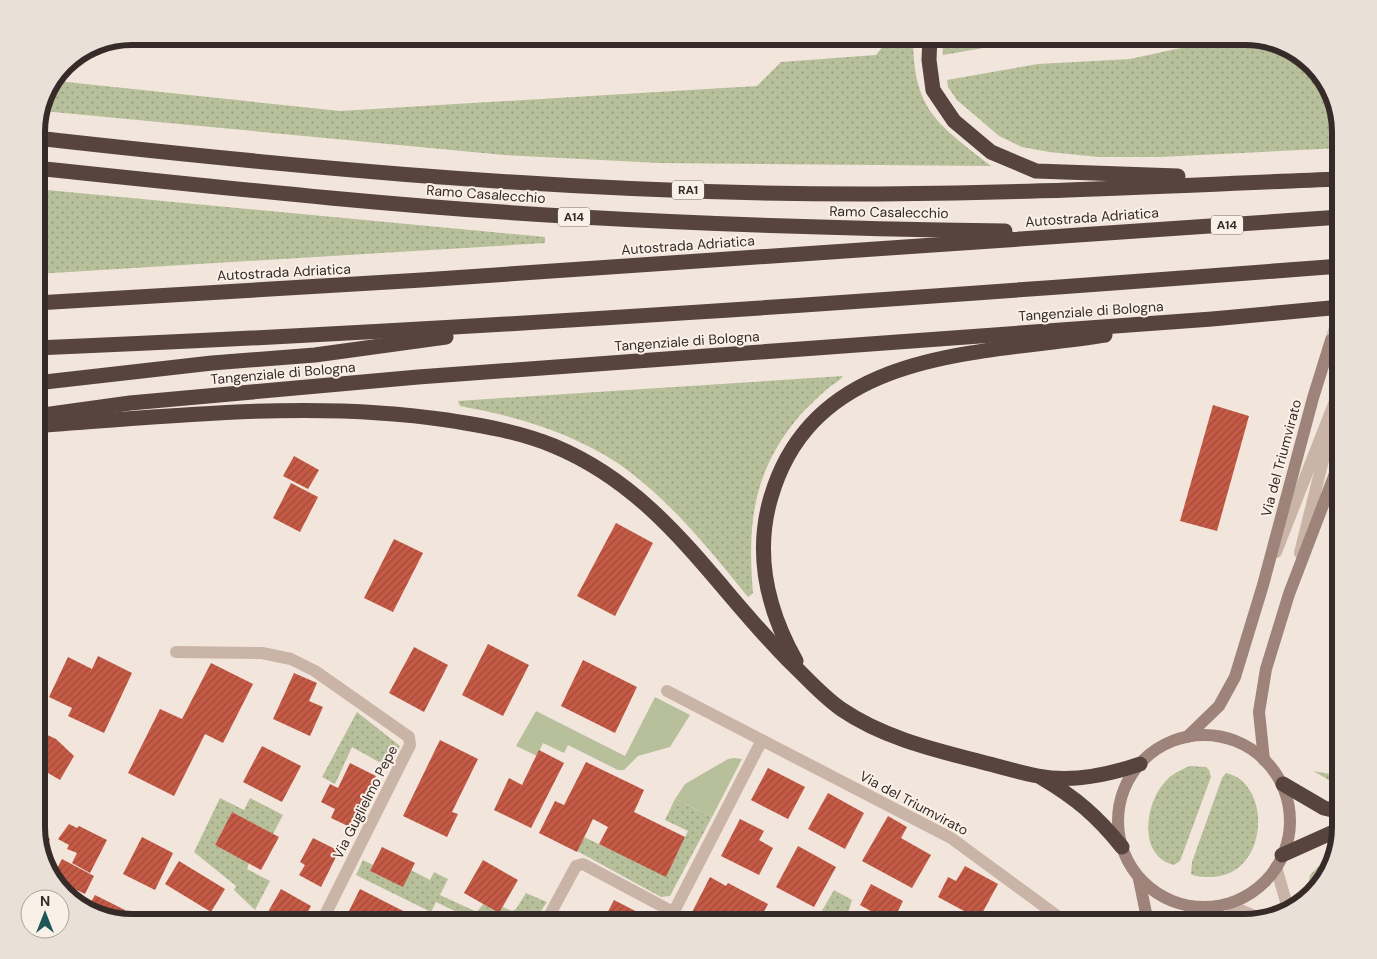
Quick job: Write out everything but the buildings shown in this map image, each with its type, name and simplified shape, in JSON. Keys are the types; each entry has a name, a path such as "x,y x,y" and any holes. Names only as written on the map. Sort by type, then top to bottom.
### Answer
{"highway":[{"path":"930,45 929,60 933,90 954,121 991,152 1036,171 1302,180"},
{"name":"RA1","path":"45,139 374,172 525,184 678,190 879,194 1332,179"},
{"name":"Ramo Casalecchio","path":"45,169 366,201 580,217 923,230 1114,232"},
{"name":"Autostrada Adriatica","path":"45,302 422,280 1332,219"},
{"path":"45,348 278,338 559,321 956,295 1332,267"},
{"name":"Tangenziale di Bologna","path":"45,415 130,403 418,377 1212,319 1332,307"},
{"path":"815,687 796,661 776,618 765,571 763,548 764,526 775,485 799,439 814,420 853,389 903,367 968,353 1049,344 1212,319"},
{"path":"45,382 182,366 315,355 559,321"},
{"path":"45,424 305,410 420,416 521,433 587,462 642,499 710,570 756,628 815,687 854,717 883,731 939,751 1040,777 1093,776 1116,772 1140,764"},
{"path":"1040,777 1082,803 1103,823 1122,847"},
{"path":"1283,784 1324,808 1332,810"},
{"path":"1279,861 1331,834"}],"main road":[{"name":"Via del Triumvirato","path":"1187,737 1211,715 1230,688 1248,639 1306,422 1331,340"},
{"name":"Via del Triumvirato","path":"1264,760 1259,726 1261,691 1289,594 1332,482"},
{"path":"1146,914 1139,879 1122,847 1118,827 1120,804 1126,785 1140,764 1159,749 1187,737 1212,736 1225,738 1249,748 1264,760 1283,784 1288,797 1290,827 1279,861 1253,890 1206,914"},
{"path":"1139,879 1159,895 1174,902 1189,906 1221,905"}],"street":[{"name":"Via del Triumvirato","path":"1263,585 1332,411"},
{"name":"Via del Triumvirato","path":"1289,594 1332,424"},
{"name":"Via Guglielmo Pepe","path":"176,652 262,653 291,659 315,671 409,737 410,745 326,914"},
{"name":"Via del Triumvirato","path":"667,691 951,838 1055,914"},
{"path":"672,914 762,740"},
{"path":"1279,861 1286,903"},
{"path":"550,914 576,866 583,864 665,914"},
{"path":"1221,905 1247,914"}],"green space":[{"path":"884,45 913,45 914,61 923,99 943,126 991,166 659,163 504,155 48,111 54,93 61,81 340,111 757,86 781,62 876,55"},
{"path":"942,45 1000,45 943,55"},
{"path":"1195,45 1256,46 1284,54 1307,70 1320,88 1329,109 1332,148 1160,157 1099,157 1049,152 1022,147 999,136 957,100 948,87 947,80 1038,64 1130,59"},
{"path":"45,190 545,237 545,243 45,273"},
{"path":"843,376 801,414 772,456 763,477 753,520 751,567 753,593 748,597 704,543 672,509 619,464 562,434 522,420 460,406 458,401"},
{"path":"655,697 690,715 670,747 638,756 624,770 618,770 568,745 564,753 543,743 537,756 516,746 536,711 625,756"},
{"path":"357,712 400,746 391,764 379,762 352,747 335,784 322,777"},
{"path":"728,759 742,759 712,817 675,799 685,784"},
{"path":"1190,766 1206,767 1211,777 1180,861 1174,865 1162,860 1155,851 1150,841 1148,829 1149,816 1157,792 1164,783 1176,773"},
{"path":"1313,771 1332,774 1332,782"},
{"path":"1226,773 1241,780 1252,793 1257,810 1258,829 1253,847 1244,862 1230,873 1210,877 1196,876 1191,874 1192,862 1222,778"},
{"path":"220,798 244,810 250,798 283,815 273,834 232,812 215,845 249,863 247,869 270,881 255,910 234,890 236,886 194,852"},
{"path":"675,799 712,817 670,896 661,897 577,851 584,837 666,876 688,831 665,820"},
{"path":"363,860 373,865 371,872 403,886 411,870 430,880 434,872 448,879 440,895 477,912 483,904 499,913 503,907 512,911 516,909 526,893 547,902 541,911 516,912 514,914 461,914 436,902 431,912 356,875"},
{"path":"1325,860 1323,866 1308,886 1310,875"},
{"path":"834,890 852,900 848,914 820,914"}]}
